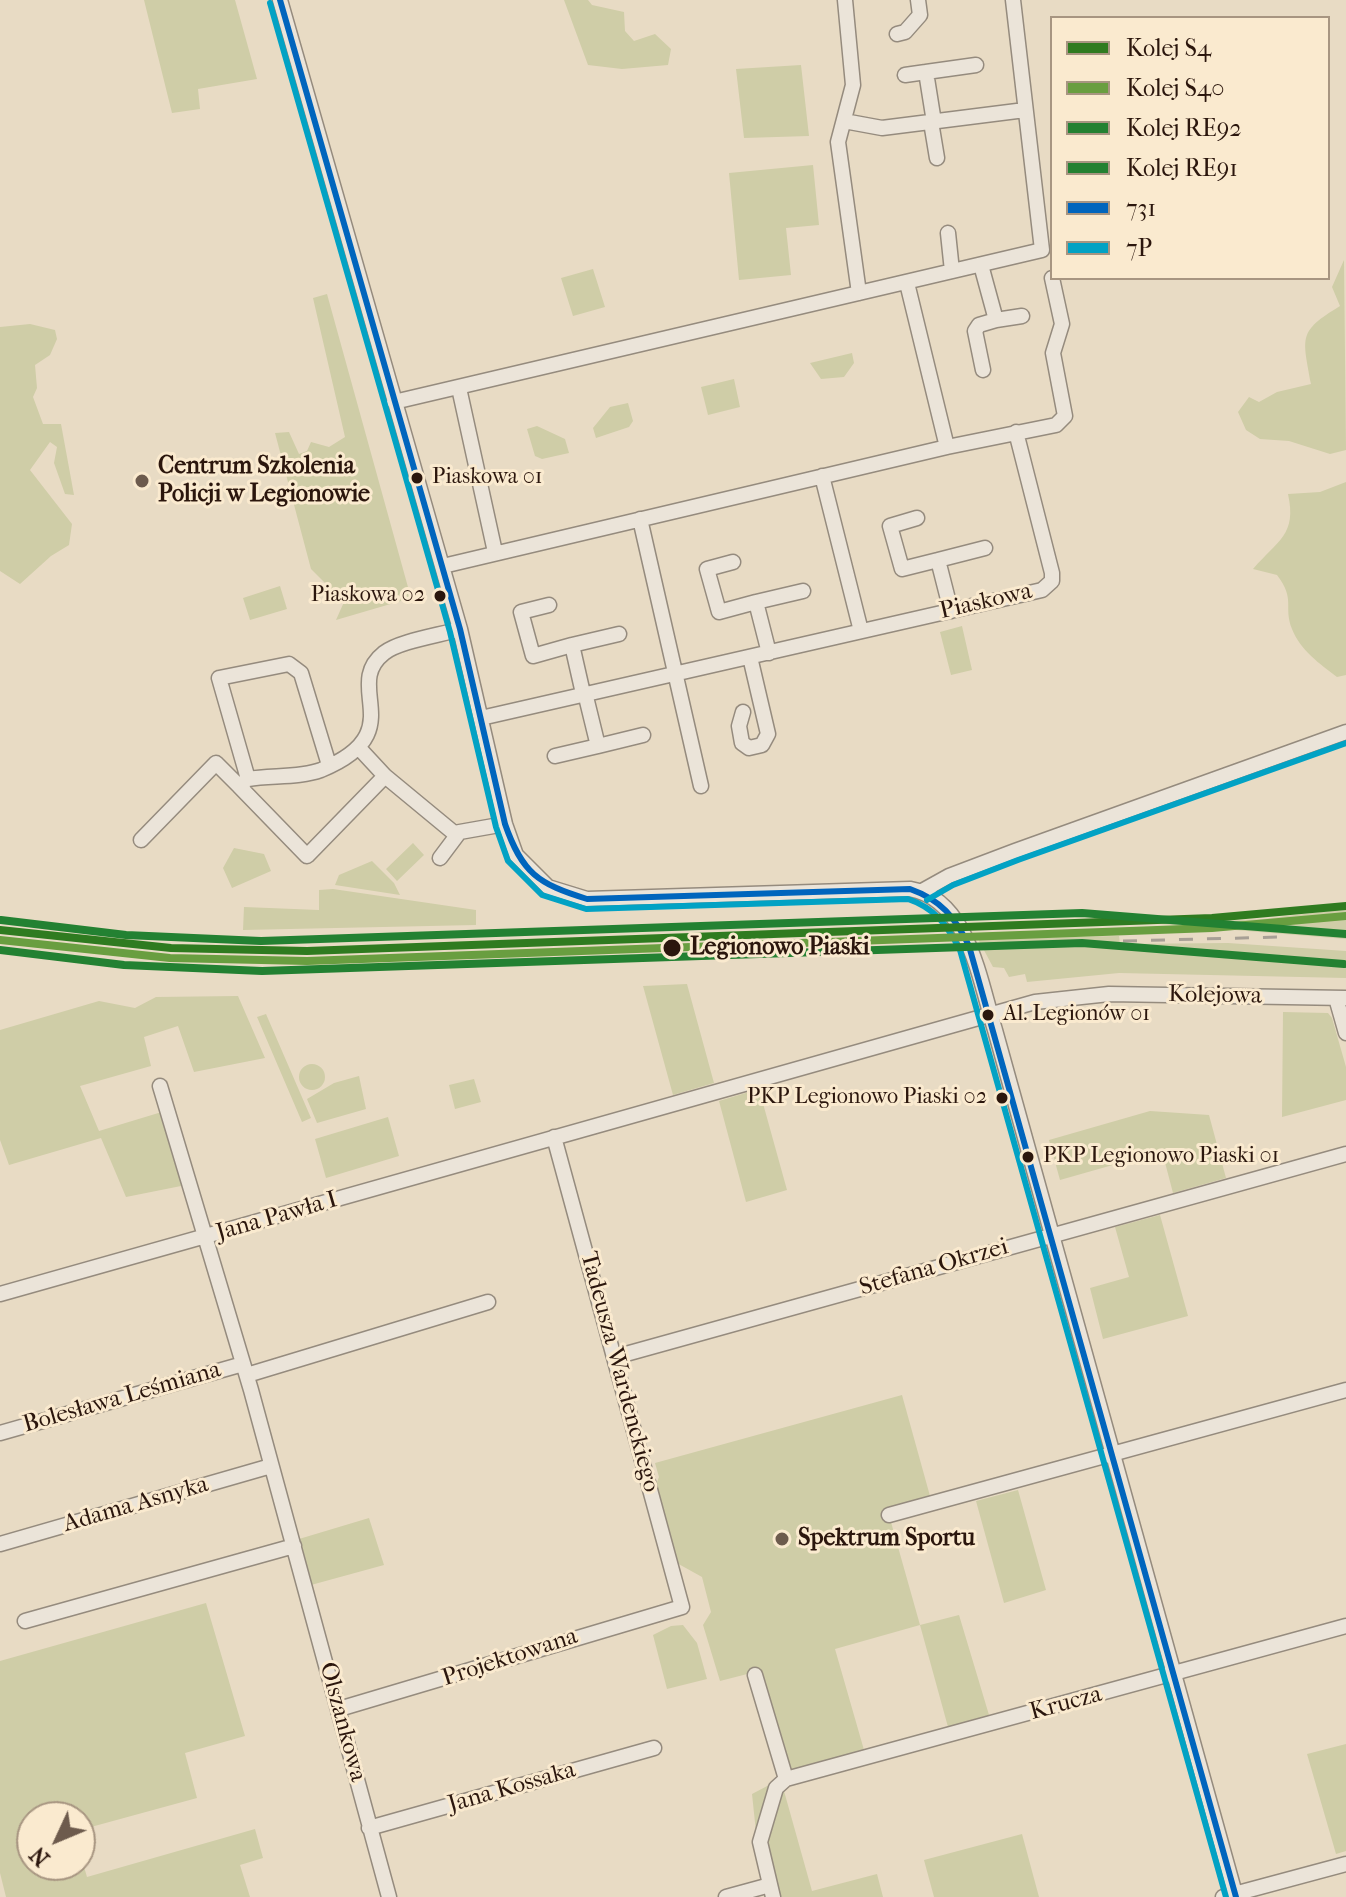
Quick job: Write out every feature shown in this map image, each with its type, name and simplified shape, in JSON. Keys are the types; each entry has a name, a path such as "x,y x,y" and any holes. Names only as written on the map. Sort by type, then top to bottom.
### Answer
{"street":[{"path":"280,0 443,566 505,824 524,868 548,887 574,898 855,888 922,891 941,902 960,927 990,1014 1231,1896 1346,1864"},
{"path":"845,0 854,69 838,142 859,293"},
{"path":"897,34 905,32 920,15 918,0"},
{"path":"1013,0 1042,250 1050,272"},
{"path":"905,75 976,65"},
{"path":"926,72 937,158"},
{"path":"844,121 874,129 1025,110"},
{"path":"948,233 952,271"},
{"path":"394,402 1042,250"},
{"path":"981,265 996,320"},
{"path":"443,566 947,447 1049,428 1065,416 1053,353 1062,324 1053,280"},
{"path":"907,283 947,447"},
{"path":"983,370 975,331 979,325 1022,316"},
{"path":"459,388 495,552"},
{"name":"Piaskowa","path":"481,718 1035,592 1052,581 1016,432"},
{"path":"822,476 861,631"},
{"path":"917,518 890,526 902,569 985,548"},
{"path":"640,519 701,786"},
{"path":"938,560 951,611"},
{"path":"733,562 707,569 719,612 803,591"},
{"path":"756,602 769,653"},
{"path":"549,605 521,612 533,656 619,634"},
{"path":"243,782 312,772 359,748 369,735 370,679 376,660 389,649 460,629"},
{"path":"572,645 598,746"},
{"path":"743,712 739,726 742,743 749,748 759,747 767,741 768,734 750,657"},
{"path":"243,782 219,678 264,667 289,664 301,673 329,765"},
{"path":"922,891 975,866 1346,732"},
{"path":"555,756 643,735"},
{"path":"359,748 385,776 458,834"},
{"path":"141,840 216,763 243,782 307,856 385,776"},
{"path":"440,858 458,834 505,824"},
{"name":"Kolejowa","path":"554,1137 1035,1002 1109,994 1341,998"},
{"path":"1341,998 1346,1033"},
{"name":"Olszankowa","path":"160,1086 245,1369 389,1897"},
{"name":"Jana Pawła I","path":"0,1294 554,1137"},
{"name":"Tadeusza Wardenckiego","path":"554,1137 682,1607"},
{"name":"Stefana Okrzei","path":"615,1357 1346,1154"},
{"path":"245,1369 488,1302"},
{"name":"Bolesława Leśmiana","path":"0,1433 245,1369"},
{"path":"889,1515 1346,1390"},
{"name":"Adama Asnyka","path":"0,1544 271,1466"},
{"path":"25,1621 294,1546"},
{"name":"Projektowana","path":"339,1709 682,1607"},
{"name":"Krucza","path":"786,1779 1346,1626"},
{"path":"726,1897 772,1891 760,1842 776,1788 786,1779 755,1675"},
{"name":"Jana Kossaka","path":"369,1828 654,1748"}],"shaded area":[{"path":"144,0 235,0 257,79 198,89 200,109 172,113"},
{"path":"564,0 588,0 592,5 624,12 625,31 634,41 655,34 671,49 668,65 622,69 588,65"},
{"path":"801,65 809,136 744,138 736,69"},
{"path":"813,165 819,225 786,228 791,275 739,280 729,173"},
{"path":"1344,260 1346,450 1330,454 1289,441 1260,439 1246,430 1238,412 1249,397 1259,402 1277,392 1311,384 1306,337 1316,323 1340,306 1332,287"},
{"path":"593,269 605,307 573,316 561,278"},
{"path":"327,294 411,598 336,620 344,602 311,569 275,433 289,432 299,454 307,451 311,442 329,447 345,437 313,298"},
{"path":"30,324 55,330 57,339 50,355 35,365 37,388 33,397 43,424 61,424 74,495 65,494 54,463 57,447 50,442 30,470 72,524 69,545 51,556 20,584 0,571 0,327"},
{"path":"852,353 854,363 844,377 821,379 810,363"},
{"path":"734,379 740,407 708,415 701,387"},
{"path":"628,403 633,421 629,427 596,438 593,428 610,407"},
{"path":"537,426 565,439 569,453 542,459 535,456 527,429"},
{"path":"1346,482 1346,675 1337,677 1300,644 1290,621 1286,591 1277,575 1253,569 1287,528 1290,519 1288,494 1320,492"},
{"path":"280,586 287,609 250,620 243,598"},
{"path":"962,626 972,670 951,675 940,632"},
{"path":"413,843 424,855 397,881 386,869"},
{"path":"234,848 264,854 271,871 232,888 223,868"},
{"path":"372,861 394,883 400,895 335,885 339,875"},
{"path":"333,889 476,910 476,925 243,930 244,907 319,910 319,890"},
{"path":"1346,909 1346,939 1160,924 1263,919"},
{"path":"1119,936 1120,944 1228,943 1346,951 1346,978 1119,973 1027,982 1025,974 1009,977 1004,968 993,967 978,939"},
{"path":"687,984 714,1083 673,1095 643,986"},
{"path":"238,996 265,1058 194,1072 178,1026 144,1037 151,1066 80,1086 99,1131 165,1111 186,1185 126,1197 101,1138 9,1165 0,1140 0,1030 99,1001 135,1008 156,997"},
{"path":"1283,1012 1328,1013 1332,1018 1346,1067 1346,1100 1282,1117"},
{"path":"266,1014 311,1118 302,1122 257,1017"},
{"path":"312,1064 321,1068 325,1077 321,1086 312,1090 303,1086 299,1077 303,1068"},
{"path":"359,1076 366,1109 317,1123 307,1099 334,1083"},
{"path":"474,1079 481,1102 455,1109 449,1085"},
{"path":"759,1089 787,1190 746,1202 719,1101"},
{"path":"1150,1111 1209,1115 1226,1178 1173,1193 1162,1151 1060,1180 1049,1140"},
{"path":"388,1117 399,1156 326,1178 315,1139"},
{"path":"1160,1215 1188,1316 1103,1339 1090,1288 1129,1277 1115,1227"},
{"name":"Spektrum Sportu","path":"902,1395 930,1496 888,1507 920,1625 835,1649 864,1750 789,1770 759,1671 720,1681 703,1625 711,1612 702,1577 675,1562 655,1487 659,1477 655,1463"},
{"path":"1018,1490 1046,1590 1004,1603 976,1501"},
{"path":"369,1518 384,1565 311,1585 299,1539"},
{"path":"206,1603 245,1736 185,1753 197,1798 96,1826 96,1801 16,1801 16,1881 96,1881 96,1874 255,1829 263,1858 240,1865 250,1897 6,1897 0,1873 0,1661"},
{"path":"959,1615 989,1715 948,1727 920,1625"},
{"path":"683,1625 697,1643 707,1679 667,1689 653,1635 671,1626"},
{"path":"1346,1744 1346,1851 1336,1854 1307,1754"},
{"path":"771,1784 756,1832 752,1794"},
{"path":"784,1791 812,1891 877,1874 883,1897 778,1897 766,1842 769,1816"},
{"path":"1022,1834 1039,1897 934,1897 924,1860"}],"railway":[{"path":"1123,941 1280,937"}],"rail line":[{"name":"S4","path":"0,930 171,948 307,951 1212,918 1346,906"},
{"name":"RE92","path":"1,920 126,935 261,941 1082,913 1346,934"},
{"name":"S40","path":"0,940 170,958 307,961 1212,928 1346,916"},
{"name":"RE91","path":"0,950 124,965 262,971 1082,943 1344,964"}],"transit line":[{"name":"731","path":"280,0 460,629 505,824 525,865 544,882 587,899 910,889 939,904 958,926 969,946 1236,1897"},
{"name":"7P","path":"270,3 450,632 496,827 508,861 542,895 586,909 908,899 926,907 939,918 960,950 1226,1897"},
{"name":"7P","path":"927,900 953,885 1018,860 1346,743"}],"place":[{"name":"Piaskowa 01","path":"417,478"},
{"name":"Centrum Szkolenia Policji w Legionowie","path":"142,481"},
{"name":"Piaskowa 02","path":"440,596"},
{"name":"Legionowo Piaski","path":"672,948"},
{"name":"Al. Legionów 01","path":"988,1015"},
{"name":"PKP Legionowo Piaski 02","path":"1002,1098"},
{"name":"PKP Legionowo Piaski 01","path":"1028,1157"},
{"name":"Spektrum Sportu","path":"782,1539"}]}
